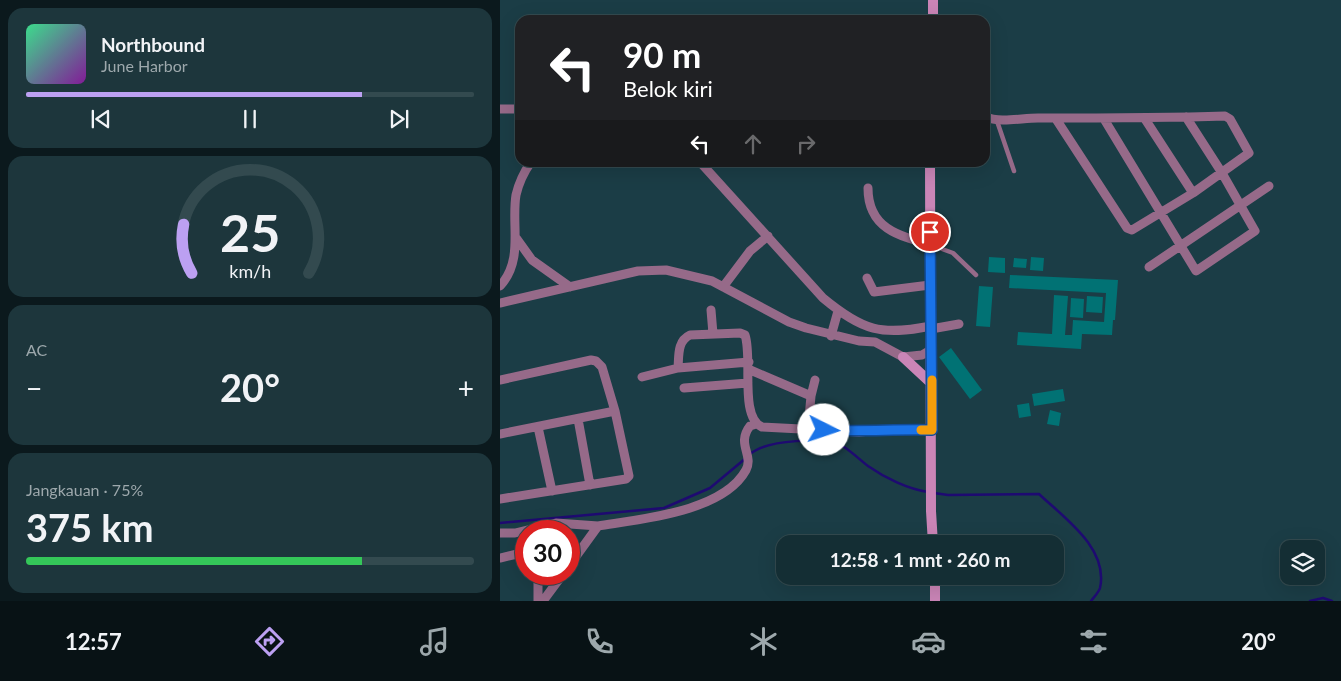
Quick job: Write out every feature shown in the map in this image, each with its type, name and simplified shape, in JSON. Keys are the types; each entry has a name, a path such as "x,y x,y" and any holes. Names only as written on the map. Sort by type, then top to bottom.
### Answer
{"street":[{"path":"933,0 933,15"},
{"path":"500,109 515,109"},
{"path":"990,118 997,119 1056,118 1145,119 1225,116 1230,119 1249,153 1222,174 1161,214 1136,229 1127,228 1056,118"},
{"path":"1104,118 1196,271 1255,232 1241,204 1186,117"},
{"path":"1145,119 1193,193"},
{"path":"500,286 504,282 514,255 517,239 516,195 522,175 528,167"},
{"path":"705,167 823,298 864,327 896,332 959,324"},
{"path":"930,167 932,535"},
{"path":"1149,267 1269,186"},
{"path":"868,188 868,201 871,210 883,226 899,236 930,244"},
{"path":"724,287 746,256 768,236"},
{"path":"517,239 532,260 570,287"},
{"path":"500,303 638,271 666,270 697,277 724,287 789,322 831,336 875,342 903,357 932,384"},
{"path":"867,278 874,292 930,285"},
{"path":"711,310 713,334"},
{"path":"831,336 838,310"},
{"path":"875,342 878,330"},
{"path":"678,368 679,350 685,337 740,333 745,335 749,403 756,424 762,427 859,432 898,429 932,430"},
{"path":"903,357 922,355 932,349"},
{"path":"500,380 591,360 596,361 602,367 615,411 628,477 500,500"},
{"path":"642,377 678,368 748,366 811,396"},
{"path":"808,429 811,396 815,380"},
{"path":"684,388 748,383"},
{"path":"500,434 615,411"},
{"path":"578,419 590,485"},
{"path":"500,533 515,533 556,523 598,526 677,513 712,499 735,482 746,470 748,463 743,444 746,431 750,426 756,424"},
{"path":"538,426 552,491"},
{"path":"580,551 598,526"},
{"path":"500,558 515,555"},
{"path":"538,585 538,601"},
{"path":"543,601 555,585"},
{"path":"934,585 935,601"}],"lane":[{"path":"997,119 1014,171"},
{"path":"930,244 953,253 976,275"}],"building":[{"path":"989,257 1005,258 1005,273 988,272"},
{"path":"1031,257 1044,258 1043,271 1030,270"},
{"path":"1014,258 1027,259 1026,268 1013,267"},
{"path":"1010,275 1118,280 1112,335 1082,334 1081,349 1017,345 1018,332 1052,334 1054,295 1068,296 1065,335 1072,335 1073,320 1104,322 1106,293 1009,288"},
{"path":"979,286 993,287 990,327 976,326"},
{"path":"1087,296 1103,297 1102,313 1086,312"},
{"path":"1071,298 1084,299 1083,318 1070,317"},
{"path":"951,348 982,390 970,399 939,357"},
{"path":"1063,389 1065,401 1034,406 1032,394"},
{"path":"1029,403 1031,416 1019,418 1017,405"},
{"path":"1050,410 1061,413 1059,426 1047,424"}],"waterway":[{"path":"750,454 769,445 796,441 823,441 844,447 868,466 889,479 905,486 928,492"},
{"path":"500,523 664,508 710,488 746,458"},
{"path":"934,493 948,495 1039,494 1082,535 1098,560 1101,573 1100,588 1091,601"},
{"path":"1310,601 1323,598 1332,601"}],"slow traffic":[{"path":"921,430 932,430 932,380"}],"route":[{"path":"824,430 859,432 898,429 932,430 930,232"}]}
